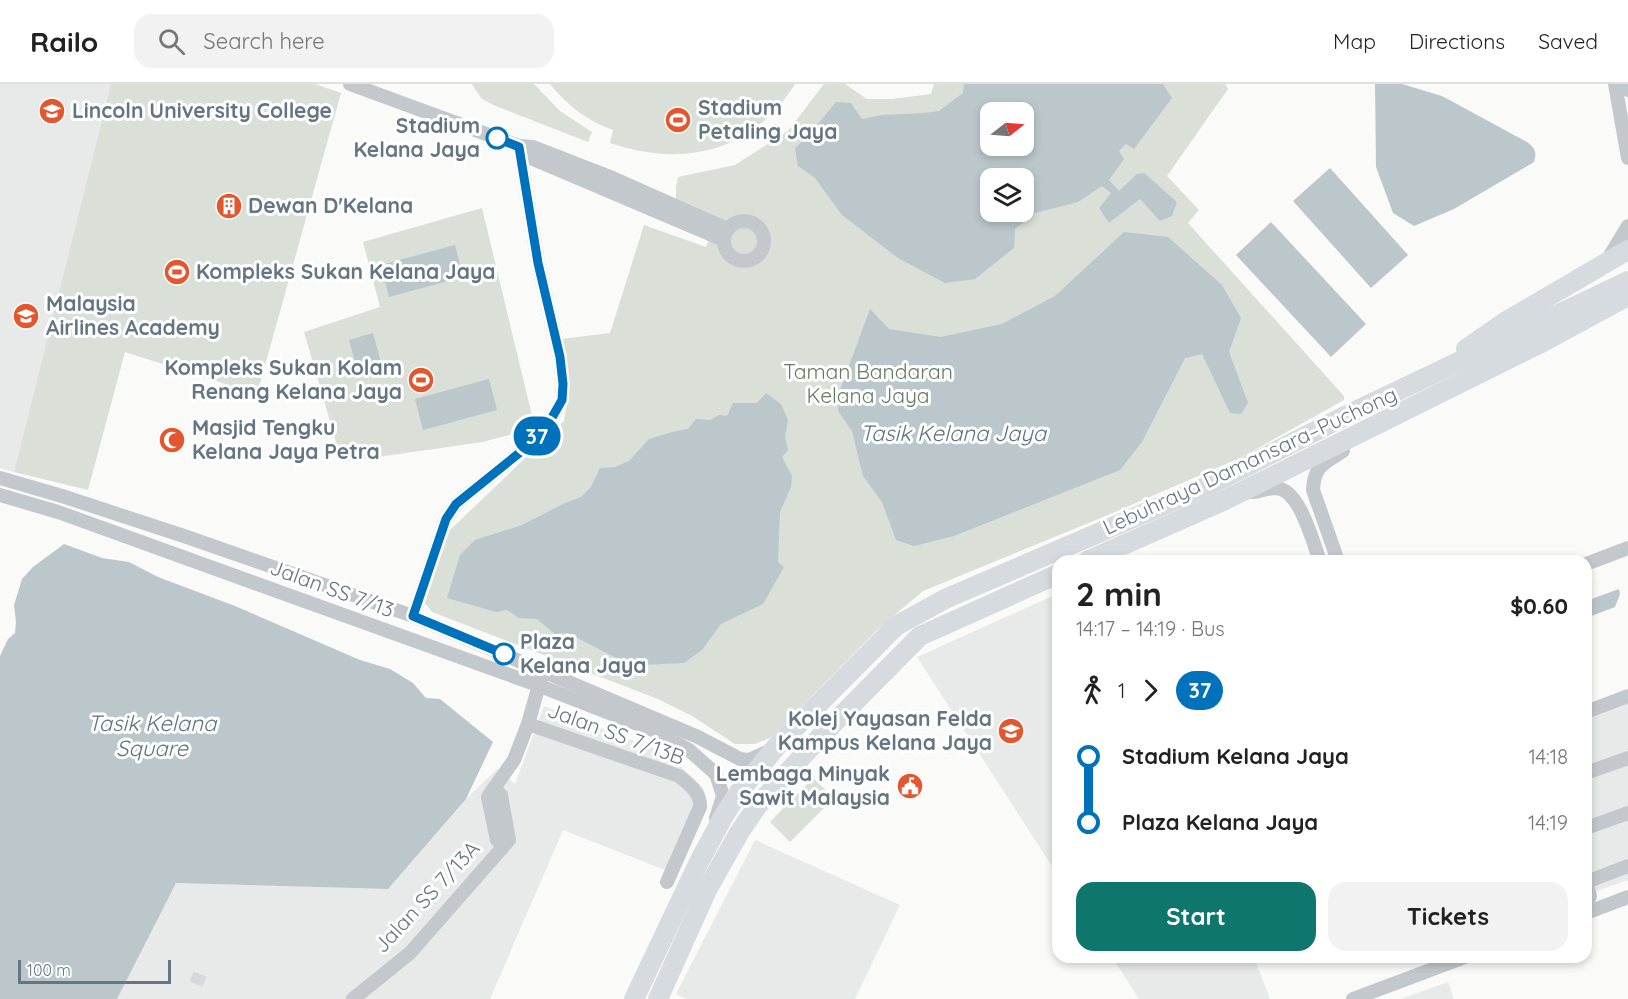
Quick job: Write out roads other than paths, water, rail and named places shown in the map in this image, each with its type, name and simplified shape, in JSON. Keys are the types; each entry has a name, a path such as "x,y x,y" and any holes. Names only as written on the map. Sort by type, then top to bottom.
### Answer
{"highway":[{"path":"1409,386 1435,372 1505,322 1628,250"},
{"path":"1476,354 1628,269"},
{"name":"Lebuhraya Damansara–Puchong","path":"634,999 698,864 739,792 776,747 896,626 918,613 1210,485 1628,280"},
{"name":"Lebuhraya Damansara–Puchong","path":"1101,555 1225,500 1543,342 1628,296"},
{"path":"1225,500 1236,500 1343,451 1628,311"},
{"path":"658,999 708,888 739,833 758,806 799,760 915,640 1052,577"}],"street":[{"path":"350,84 519,147 533,147 589,169 608,183 726,235 707,219 608,183 531,158 519,147"},
{"path":"1615,84 1628,158"},
{"path":"413,616 446,519 456,504 523,450 546,428 562,400 560,357 538,263 519,147"},
{"path":"1605,263 1628,226"},
{"path":"1336,555 1312,490 1317,468 1343,451"},
{"name":"Jalan SS 7/13","path":"0,478 184,536 413,616 698,737 740,759 749,760 776,747"},
{"path":"1252,492 1276,488 1284,490 1296,502 1318,555"},
{"name":"Jalan SS 7/13","path":"0,495 58,512 540,686 658,732 689,750 712,768 720,781 723,796 698,864"},
{"path":"1592,562 1628,548"},
{"name":"Jalan SS 7/13A","path":"353,999 410,953 503,846 497,840 488,797 514,760 540,686 542,670"},
{"path":"1592,710 1628,696"},
{"name":"Jalan SS 7/13B","path":"528,724 679,776 697,792 700,807 667,882"},
{"path":"1592,771 1628,758"},
{"path":"1592,826 1628,813"},
{"path":"1592,881 1628,866"},
{"path":"1592,911 1628,897"},
{"path":"1353,999 1447,963"}],"water":[{"path":"964,84 1163,84 1172,98 1134,149 1126,144 1119,151 1124,159 1109,180 1119,191 1137,174 1144,173 1177,202 1172,216 1160,221 1140,199 1109,223 1099,208 1111,193 1102,186 1078,202 1034,214 1034,168 980,168 980,222 1024,222 1015,229 1014,248 975,279 945,283 898,258 842,215 815,178 798,166 795,148 809,135 836,102 851,103 862,119 883,115 939,111 963,93"},
{"path":"1375,84 1402,84 1442,96 1527,142 1535,150 1534,162 1454,209 1414,226 1393,213 1376,167"},
{"path":"1330,168 1408,255 1371,288 1293,201"},
{"path":"1271,222 1366,324 1331,357 1236,255"},
{"name":"Tasik Kelana Jaya","path":"1124,232 1168,237 1222,285 1241,318 1229,352 1248,403 1241,414 1230,413 1202,354 1185,358 1142,442 1120,470 954,536 914,546 896,540 882,502 863,476 852,431 838,411 840,390 870,309 889,329 941,337 1002,324 1055,296"},
{"path":"455,245 463,277 389,297 381,265"},
{"path":"373,333 383,370 359,376 349,340"},
{"path":"489,379 497,410 423,430 415,399"},
{"path":"766,393 781,404 788,420 785,437 788,450 782,457 792,476 791,487 780,512 778,562 784,567 763,604 721,624 702,650 684,663 643,665 620,660 568,633 555,634 537,619 519,618 507,610 496,612 447,598 460,555 475,540 522,525 581,497 591,487 600,468 615,467 629,461 649,439 688,429 696,419 710,420 719,415 727,416 733,403 757,403"},
{"name":"Tasik Kelana Square","path":"64,544 102,558 129,562 158,577 235,606 360,660 390,669 413,683 426,698 440,699 493,742 466,799 388,889 176,883 117,999 0,999 0,656 8,639 15,633 14,605 22,579 33,567"},
{"path":"1619,589 1620,594 1615,607 1592,616 1592,599"}],"tunnel":[{"path":"196,984 200,974"}],"place":[{"name":"Lincoln University College","path":"52,111"},
{"name":"Stadium Petaling Jaya","path":"678,120"},
{"name":"Stadium Kelana Jaya","path":"497,138"},
{"name":"Dewan D'Kelana","path":"229,206"},
{"name":"Kompleks Sukan Kelana Jaya","path":"177,272"},
{"name":"Malaysia Airlines Academy","path":"26,316"},
{"name":"Kompleks Sukan Kolam Renang Kelana Jaya","path":"421,380"},
{"name":"Masjid Tengku Kelana Jaya Petra","path":"172,440"},
{"name":"Plaza Kelana Jaya","path":"504,654"},
{"name":"Kolej Yayasan Felda Kampus Kelana Jaya","path":"1011,731"},
{"name":"Lembaga Minyak Sawit Malaysia","path":"910,786"}],"park label":[{"name":"Taman Bandaran Kelana Jaya","path":"868,384"}]}
